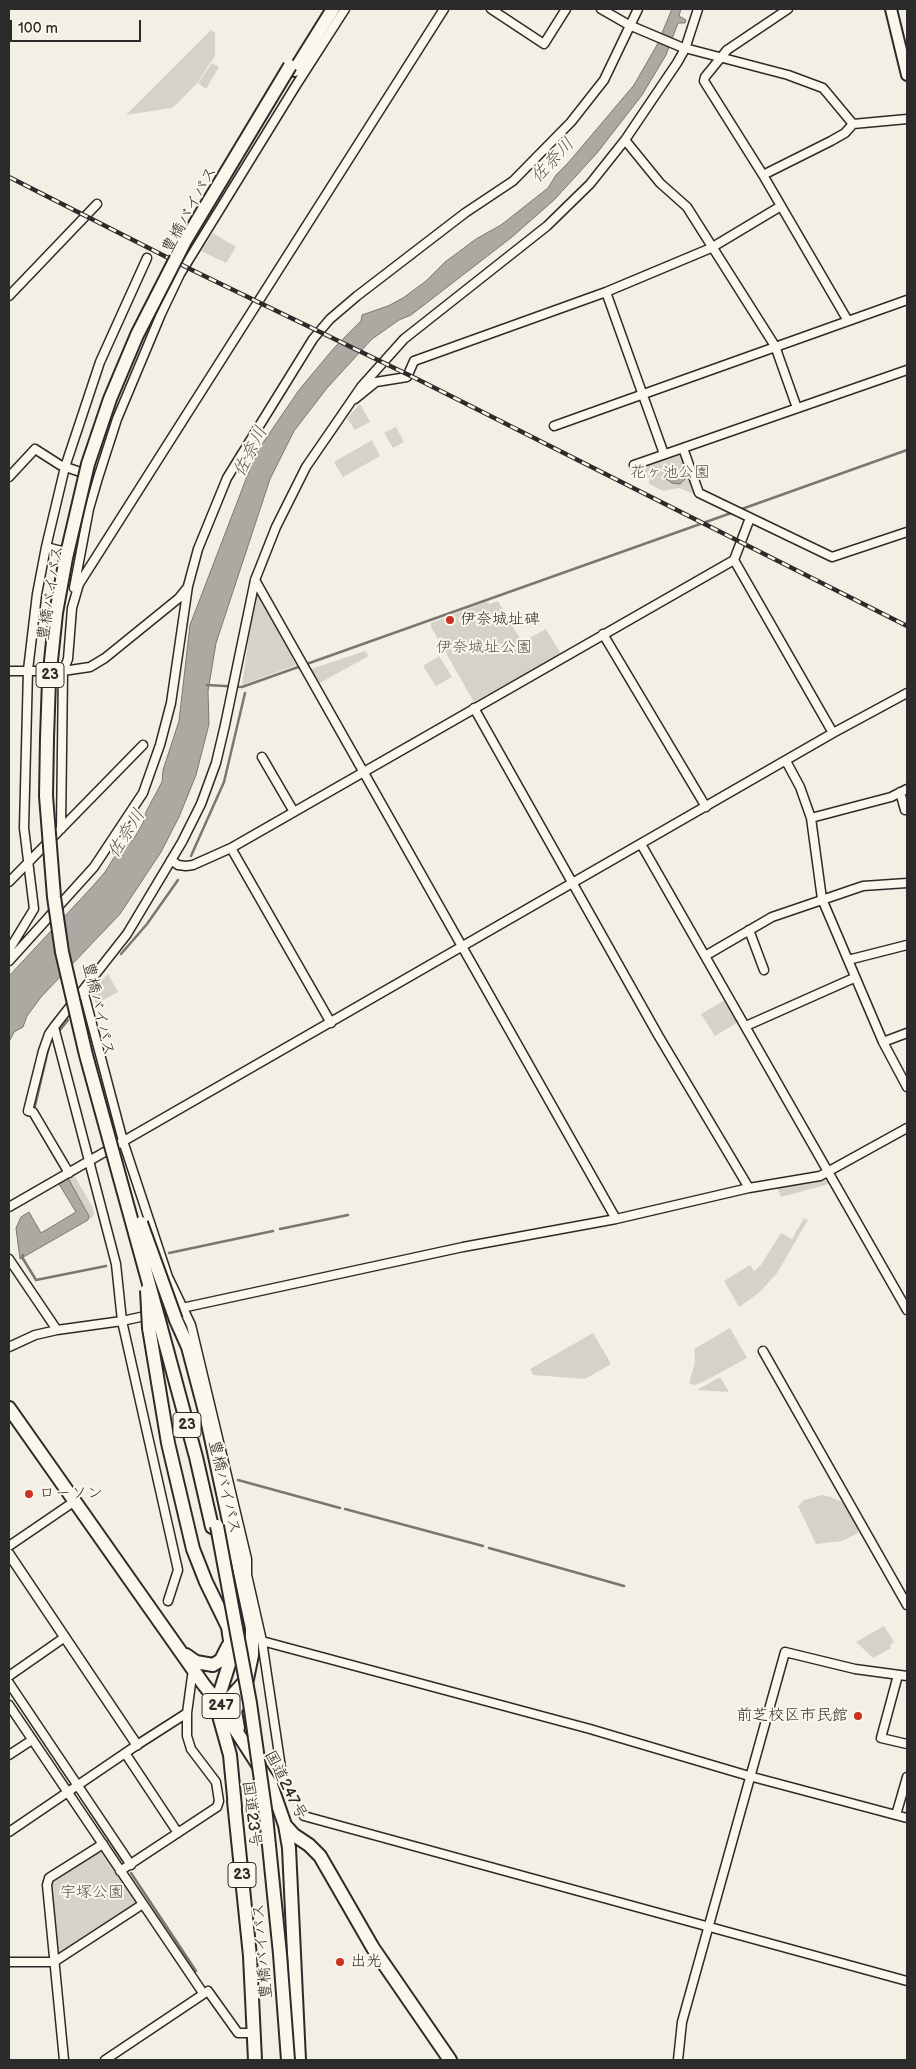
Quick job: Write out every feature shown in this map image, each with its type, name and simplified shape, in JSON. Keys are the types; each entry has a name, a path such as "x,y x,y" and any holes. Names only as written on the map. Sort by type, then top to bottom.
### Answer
{"highway":[{"name":"豊橋バイパス","path":"163,1324 84,1046 62,952 54,897 46,796 49,680 56,613 66,558 88,464 110,399 137,335 185,241 324,9"},
{"name":"豊橋バイパス","path":"288,2060 280,1954 266,1816 250,1703 215,1527 76,990 68,951 56,856 52,796 52,719 62,613 71,559 94,466 116,401 160,298 235,165 333,9"},
{"path":"163,1324 168,1443 193,1549 228,1631 230,1661 217,1701 217,1712 230,1755 235,1807"},
{"path":"163,1324 188,1347 207,1419 252,1628 252,1654 247,1678 235,1711 241,1737"},
{"name":"国道247号","path":"9,1408 141,1597 205,1695"},
{"name":"豊橋バイパス","path":"215,1527 245,1704 261,1817 275,1954 282,2060"},
{"name":"国道247号","path":"141,1597 241,1737 271,1785 284,1825 294,1835 309,1844 320,1856 373,1948 450,2060"},
{"path":"182,1653 196,1662 207,1665 217,1664 227,1651 228,1631"},
{"path":"205,1695 211,1700 217,1701 229,1699 247,1678"},
{"name":"国道23号","path":"205,1695 222,1741 235,1807 250,1956 255,2060"},
{"name":"国道23号","path":"284,1825 289,1848 299,2060"}],"main road":[{"path":"891,9 907,75"}],"street":[{"path":"60,829 63,671 68,659 79,556 89,509 117,419 138,365 180,274 295,86 345,9"},
{"path":"72,608 78,584 444,9"},
{"path":"491,9 544,44 566,9"},
{"path":"601,9 632,26 683,48 788,75 823,88 853,124"},
{"path":"9,961 94,867 143,793 160,745 171,703 188,586 198,549 227,478 313,340 330,319 357,296 465,213 513,181 571,122 604,80 632,26 638,9"},
{"path":"69,1173 33,1112 28,1110 48,1034 127,934 171,860 201,804 216,763 237,672 254,580 276,527 306,466 320,443 361,387 404,339 546,226 590,184 625,140 683,48 698,9"},
{"path":"788,9 727,50 704,81 763,175 848,321"},
{"path":"763,175 845,134 853,124 907,119"},
{"path":"625,140 660,183 687,207 711,248 775,346 796,408"},
{"path":"9,296 96,204"},
{"path":"350,404 376,382 407,378 414,361 606,292 711,248 781,206"},
{"path":"9,950 34,909 28,862 24,797 28,670 36,594 65,467 100,362 147,258"},
{"path":"606,292 664,454"},
{"path":"554,426 907,300"},
{"path":"634,465 907,370"},
{"path":"683,448 699,493 832,557 907,532"},
{"path":"9,477 35,450 60,465 98,478"},
{"path":"171,860 178,865 193,865 231,848 734,560 750,518"},
{"path":"46,547 79,556"},
{"path":"734,560 833,734"},
{"path":"254,580 616,1219"},
{"path":"9,671 63,671 90,667 105,658 180,598 188,586"},
{"path":"603,634 706,807"},
{"path":"9,1208 461,947 907,693"},
{"path":"474,708 658,1035 749,1188"},
{"path":"9,882 144,745"},
{"path":"262,757 294,812"},
{"path":"786,761 800,787 811,818 822,900 883,1042 907,1087"},
{"path":"811,818 891,797 903,791 905,810"},
{"path":"641,844 907,1310"},
{"path":"231,848 331,1023"},
{"path":"705,956 772,917 863,886 907,882"},
{"path":"749,930 764,970"},
{"path":"848,960 907,945"},
{"path":"746,1026 854,978"},
{"path":"83,990 124,1141 168,1276 191,1325 247,1559 247,1575 262,1641 283,1781"},
{"path":"54,1027 116,1264 122,1321 178,1570 168,1600"},
{"path":"883,1042 907,1033"},
{"path":"9,1347 36,1335 57,1330 122,1321 183,1306 463,1247 616,1219 749,1188 820,1176 907,1128"},
{"path":"9,1259 57,1330"},
{"path":"763,1351 907,1605"},
{"path":"9,1546 75,1501"},
{"path":"9,1554 137,1745"},
{"path":"9,1676 65,1638"},
{"path":"262,1641 590,1729 750,1776 907,1818"},
{"path":"678,2060 682,2022 784,1652 855,1669 907,1676"},
{"path":"898,1675 881,1738 907,1744"},
{"path":"120,1870 131,1865 217,1807 219,1801 216,1782 191,1749 187,1736 187,1713 192,1676"},
{"path":"9,1683 131,1865"},
{"path":"9,1705 203,1994"},
{"path":"9,1832 187,1713"},
{"path":"9,1755 32,1740"},
{"path":"125,1753 178,1833"},
{"path":"896,1815 907,1777"},
{"path":"304,1816 907,1981"},
{"path":"64,2060 46,1885 49,1878 103,1844"},
{"path":"9,1962 54,1962 143,1904"},
{"path":"105,2060 208,1991 238,2033 253,2034"}],"green space":[{"path":"211,30 215,33 215,56 197,83 177,104 171,108 126,115"},
{"path":"212,63 219,67 206,89 198,83"},
{"path":"213,233 236,247 226,263 201,251"},
{"path":"360,404 370,422 355,430 347,418"},
{"path":"396,427 404,442 393,448 384,433"},
{"path":"372,440 380,456 343,477 334,462"},
{"name":"花ヶ池公園","path":"678,452 682,455 695,492 694,494 679,488 663,491 649,484 649,478 635,467"},
{"path":"258,593 296,665 242,685 249,637"},
{"name":"伊奈城址公園","path":"498,601 522,642 546,629 561,654 474,702 431,627 431,623 486,602 490,604"},
{"path":"365,651 369,656 316,685 308,670"},
{"path":"439,656 452,677 436,686 423,666"},
{"path":"108,974 118,992 96,1004 92,990"},
{"path":"725,1000 738,1022 715,1036 701,1014"},
{"path":"74,1175 93,1208 94,1214 92,1218 88,1219 89,1215 68,1179"},
{"path":"829,1175 832,1180 829,1184 781,1197 777,1187"},
{"path":"804,1218 808,1220 777,1273 760,1292 739,1307 724,1281 750,1265 754,1271 761,1265 781,1233 792,1239"},
{"path":"730,1328 747,1358 703,1382 695,1385 689,1383 695,1363 694,1349"},
{"path":"593,1333 611,1364 585,1379 533,1375 530,1369"},
{"path":"720,1377 729,1392 697,1390"},
{"path":"822,1495 846,1504 858,1524 858,1532 856,1534 842,1541 816,1544 798,1506 804,1500"},
{"path":"884,1626 894,1642 890,1645 891,1648 873,1658 856,1642"},
{"name":"宇塚公園","path":"101,1850 136,1900 135,1903 60,1952 58,1951 50,1884 52,1880"}],"shaded area":[{"path":"672,9 681,9 679,16 686,20 685,23 678,23 666,55 642,95 597,153 554,200 512,237 411,315 399,320 372,339 327,388 294,431 270,479 216,643 208,691 209,724 196,775 179,817 161,852 120,914 41,997 27,1016 23,1027 14,1032 9,1042 9,976 92,887 105,872 115,856 133,840 162,782 163,770 179,721 190,625 256,453 299,390 334,348 361,321 362,315 388,306 403,298 426,281 445,262 476,239 501,225 548,188 556,175 634,85 657,45"},
{"path":"673,470 685,476 685,479 680,484 672,483 666,479 667,474"},
{"path":"68,1178 89,1216 88,1220 20,1259 16,1228 21,1217 29,1212 41,1233 76,1212 59,1184"}],"waterway":[{"path":"739,510 907,450"},
{"path":"207,685 242,687 734,512"},
{"path":"191,856 224,782 245,693"},
{"path":"121,954 147,924 178,880"},
{"path":"60,1030 68,1020"},
{"path":"35,1106 50,1042 53,1039"},
{"path":"32,1118 63,1171"},
{"path":"280,1229 348,1215"},
{"path":"169,1253 273,1231"},
{"path":"23,1255 22,1257 36,1280 106,1266"},
{"path":"238,1480 340,1508"},
{"path":"345,1509 483,1546"},
{"path":"489,1548 624,1586"},
{"path":"9,1690 69,1780"},
{"path":"80,1796 122,1860"},
{"path":"131,1873 196,1971"}],"railway":[{"path":"9,177 192,270 415,378 907,626"}],"place":[{"name":"伊奈城址碑","path":"450,620"},
{"name":"ローソン","path":"29,1494"},
{"name":"前芝校区市民館","path":"858,1716"},
{"name":"出光","path":"340,1962"}],"water label":[{"name":"佐奈川","path":"553,161"},
{"name":"佐奈川","path":"251,452"},
{"name":"佐奈川","path":"127,834"}]}
